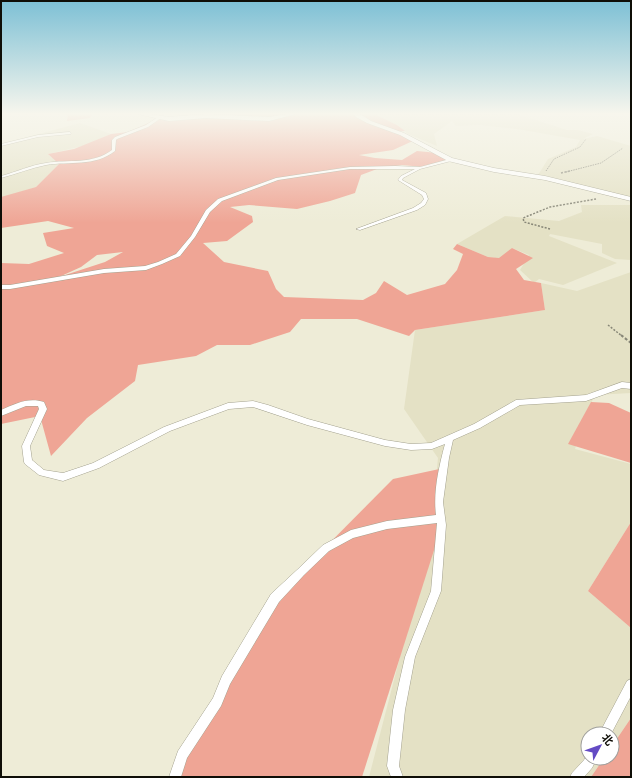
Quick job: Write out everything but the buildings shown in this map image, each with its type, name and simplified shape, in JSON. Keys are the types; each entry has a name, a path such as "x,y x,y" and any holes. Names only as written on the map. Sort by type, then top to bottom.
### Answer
{"street":[{"path":"432,150 450,160 494,170 545,176 631,199"}],"lane":[{"path":"1,177 45,164 60,162 75,163 107,156 114,150"},
{"path":"358,229 415,209 423,204 426,199 424,194 400,180 402,177 420,168 450,160"},
{"path":"1,287 10,287 104,271 146,268 160,264 178,255 193,237 208,211 220,200 278,179 350,168 395,166 420,168"},
{"path":"1,413 24,403 36,402 42,404 42,409 26,446 28,462 42,473 63,477 96,466 167,429 228,406 253,404 307,422 385,443 411,447 432,446 477,426 519,402 586,398 622,385 631,386"},
{"path":"397,777 393,766 399,710 410,657 436,591 441,545 441,518 439,502 445,458 450,438"},
{"path":"175,777 182,755 217,702 226,680 250,639 276,598 301,572 326,548 351,534 387,525 441,518"},
{"path":"608,726 631,685"},
{"path":"576,777 586,766"}],"path":[{"path":"573,150 554,159 547,169 545,176 601,163 620,150"},
{"path":"550,229 524,222 523,218 550,207 601,199 608,194"},
{"path":"608,325 631,343"}],"shaded area":[{"path":"1,150 64,150 48,154 59,164 36,187 1,198"},
{"path":"67,150 391,150 359,155 402,160 417,151 438,153 450,160 423,167 402,165 377,169 361,175 355,193 330,201 297,209 249,205 230,207 252,216 253,222 227,241 203,243 224,262 268,271 276,289 284,297 363,300 376,293 384,281 407,295 445,284 457,270 463,254 453,249 457,244 488,257 499,258 512,248 533,258 516,269 524,280 541,283 545,310 415,330 409,336 357,319 301,319 290,332 250,345 217,345 196,356 138,365 135,381 87,418 51,456 40,416 1,424 1,263 29,264 64,253 47,246 43,233 74,228 48,221 1,228 1,197 36,187 59,164 48,154","holes":["123,252 105,262 59,277 81,267 97,255"]},
{"path":"568,150 631,150 631,197 538,175 548,159"},
{"path":"581,205 631,205 631,260 615,259 602,253 602,244 550,234 549,236 617,263 563,285 539,279 534,283 520,270 529,255 512,248 504,259 488,257 457,244 505,216 559,221 582,212"},
{"path":"631,272 631,393 595,395 584,418 575,449 631,464 631,522 588,591 631,628 631,718 620,734 620,726 580,726 580,766 599,766 591,777 369,777 430,540 438,458 404,409 415,330 545,310 541,283 577,291"},
{"path":"591,402 609,403 631,413 631,463 568,444"},
{"path":"444,468 442,525 362,777 177,777 182,755 275,598 393,479"},
{"path":"631,522 631,628 588,591"},
{"path":"631,718 631,777 591,777 599,766 620,766 620,734"}]}
